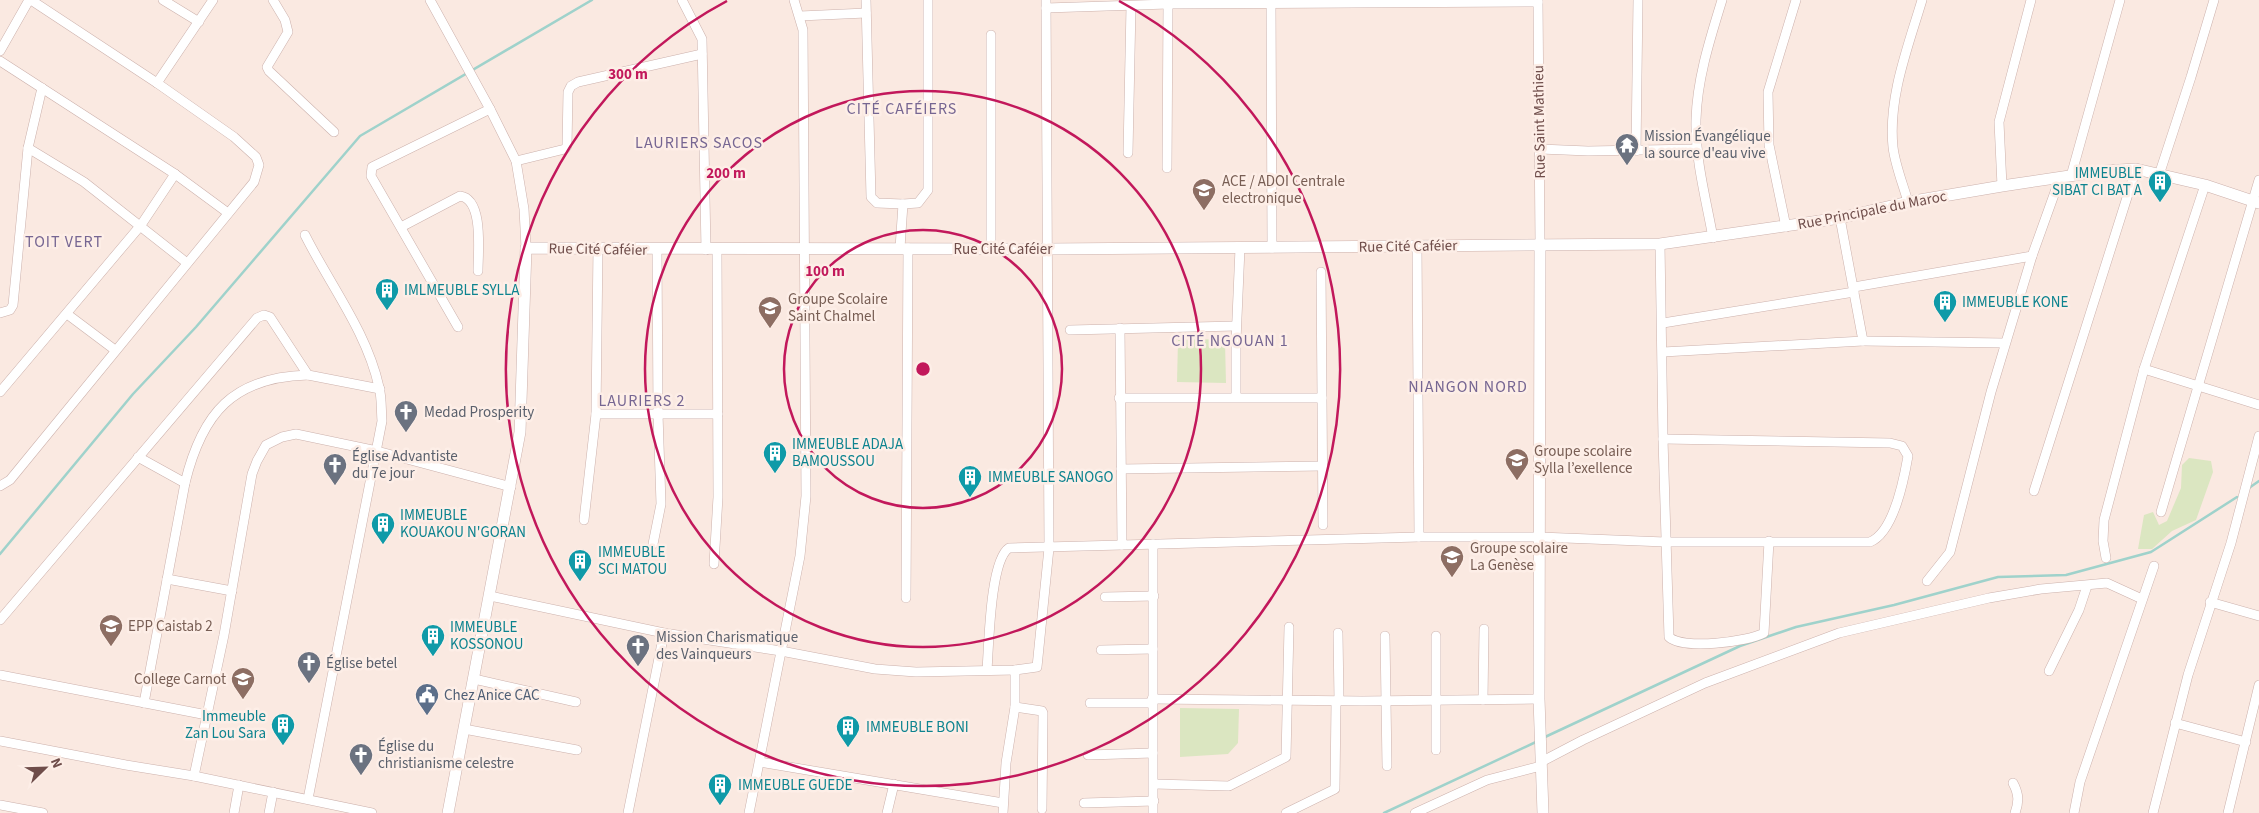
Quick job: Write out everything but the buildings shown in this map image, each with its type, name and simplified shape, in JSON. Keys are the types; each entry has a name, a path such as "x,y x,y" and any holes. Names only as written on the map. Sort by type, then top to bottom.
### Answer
{"street":[{"path":"0,51 30,0 157,83 234,137 256,157 259,165 254,182 10,480 0,486"},
{"path":"163,0 199,22"},
{"path":"157,83 213,0"},
{"path":"273,0 285,20 288,32 268,66 268,71 334,132"},
{"path":"430,0 477,83 516,161 524,209 526,248 522,410 511,487 448,813"},
{"path":"682,0 700,34 702,54 718,414 718,497 714,564"},
{"path":"748,813 760,762 764,730 800,556 806,496 803,30 794,0"},
{"path":"866,0 871,197 877,203 903,204 918,203 928,190 928,0"},
{"path":"1636,151 1638,0"},
{"path":"1713,238 1697,149 1696,119 1700,78 1722,0"},
{"path":"1786,227 1769,145 1768,92 1796,0"},
{"path":"1908,202 1893,149 1892,128 1897,88 1922,0"},
{"path":"2002,186 1999,122 2031,0"},
{"path":"1927,581 1950,552 1966,484 2005,342 2032,256 2065,177 2120,0"},
{"path":"2160,172 2214,0"},
{"path":"490,596 664,632 875,669 916,672 1035,668 1039,664 1049,548 1046,4 1131,6 1271,2 1538,1"},
{"name":"Rue Saint Mathieu","path":"1538,1 1540,244"},
{"path":"1271,2 1272,248"},
{"path":"1167,168 1168,4"},
{"path":"1128,153 1131,6"},
{"path":"800,16 866,13"},
{"path":"991,35 991,249"},
{"path":"516,161 564,150 567,146 568,92 571,86 578,82 702,54"},
{"path":"0,61 175,174 228,212"},
{"path":"0,313 10,310 12,305 28,148 42,88"},
{"path":"458,327 371,176 372,167 490,109"},
{"path":"28,148 84,182 187,263"},
{"path":"1540,149 1636,151 1697,149"},
{"path":"2034,491 2136,168"},
{"name":"Rue Principale du Maroc","path":"1479,245 1660,244 1713,238 1840,218 1908,202 2002,186 2136,168 2160,172 2256,202"},
{"path":"0,392 141,225 175,174"},
{"path":"2161,512 2256,202 2259,180"},
{"path":"2106,558 2103,541 2104,520 2144,369 2205,185"},
{"path":"401,227 460,196 468,197 472,202 477,218 478,271"},
{"path":"903,204 906,598"},
{"path":"1840,218 1863,341"},
{"path":"306,236 359,333 372,362 380,389 382,421 308,799"},
{"path":"1540,244 1539,699 1543,813"},
{"path":"1660,244 1663,322 1662,439 1669,636 1678,642 1726,644 1762,635 1765,632 1769,542"},
{"path":"1417,245 1419,537"},
{"name":"Rue Cité Caféier","path":"526,248 598,247 658,250 804,250 1479,245"},
{"path":"584,520 596,414 598,247"},
{"path":"1236,397 1236,326 1240,248"},
{"path":"653,544 661,504 658,414 658,250"},
{"path":"1663,322 2032,256"},
{"path":"1321,272 1323,525"},
{"path":"67,314 115,350"},
{"path":"0,620 258,318 264,315 270,318 308,375"},
{"path":"1070,330 1236,326"},
{"path":"1120,328 1119,398 1122,545"},
{"path":"1663,352 1863,341 2005,342"},
{"path":"2144,369 2259,405"},
{"path":"144,702 184,483 192,451 204,428 232,396 247,386 264,379 308,375 380,389"},
{"path":"1119,398 1322,398"},
{"path":"596,414 718,414"},
{"path":"194,776 232,592 252,474 256,461 266,445 282,437 296,434 377,451 511,487"},
{"path":"2152,813 2175,723 2210,602 2231,543 2259,436"},
{"path":"987,670 994,586 1000,558 1009,548 1419,537 1540,537 1665,542 1866,542 1876,539 1884,530 1899,496 1908,456 1902,446 1890,443 1662,439"},
{"path":"138,457 184,483"},
{"path":"1121,469 1322,466"},
{"path":"1153,544 1152,701 1154,813"},
{"path":"2074,813 2080,782 2154,566"},
{"path":"167,579 232,592"},
{"path":"1415,813 1487,780 1541,763 1588,737 1705,683 1839,633 1989,598 2042,588 2107,583 2142,599"},
{"path":"2049,671 2079,610 2086,586"},
{"path":"1104,597 1154,596"},
{"path":"2210,602 2259,616"},
{"path":"1154,784 1229,786 1286,757 1289,627"},
{"path":"1483,700 1484,629"},
{"path":"628,813 664,632"},
{"path":"1286,813 1335,789 1338,633"},
{"path":"1385,636 1388,701 1387,766"},
{"path":"1436,636 1436,750"},
{"path":"1101,650 1153,649"},
{"path":"1003,813 1006,762 1015,707 1015,670"},
{"path":"0,676 207,715"},
{"path":"474,679 576,702"},
{"path":"2228,813 2259,685"},
{"path":"1090,703 1539,699"},
{"path":"1015,707 1042,711 1043,714 1042,809"},
{"path":"2175,723 2246,742"},
{"path":"464,729 577,750"},
{"path":"0,741 239,785 308,799 343,810 372,813"},
{"path":"1088,755 1153,754"},
{"path":"760,762 1004,802"},
{"path":"2013,783 2018,792 2018,804 2015,813"},
{"path":"887,813 894,784"},
{"path":"234,813 239,785"},
{"path":"269,813 273,792"},
{"path":"1084,804 1154,801"},
{"path":"0,805 20,811 43,813"}],"green space":[{"path":"1221,339 1225,342 1226,383 1177,382 1178,340"},
{"path":"2189,458 2211,461 2213,472 2196,520 2172,531 2152,549 2138,549 2144,515 2153,512 2159,525 2167,521 2181,488 2182,465"},
{"path":"1180,708 1239,709 1238,743 1228,754 1180,757"}],"waterway":[{"path":"0,554 133,394 196,327 360,136 592,0"},
{"path":"2249,488 2259,481"},
{"path":"1545,737 1740,646 1796,627 1894,605 1998,577 2066,575 2151,552 2237,497"},
{"path":"1384,813 1538,741"}],"place":[{"name":"Mission Évangélique la source d'eau vive","path":"1627,166"},
{"name":"IMMEUBLE SIBAT CI BAT A","path":"2160,203"},
{"name":"ACE / ADOI Centrale electronique","path":"1204,211"},
{"name":"IMLMEUBLE SYLLA","path":"387,311"},
{"name":"IMMEUBLE KONE","path":"1945,323"},
{"name":"Groupe Scolaire Saint Chalmel","path":"770,329"},
{"name":"Medad Prosperity","path":"406,433"},
{"name":"IMMEUBLE ADAJA BAMOUSSOU","path":"775,474"},
{"name":"Groupe scolaire Sylla l’exellence","path":"1517,481"},
{"name":"Église Advantiste du 7e jour","path":"335,486"},
{"name":"IMMEUBLE SANOGO","path":"970,498"},
{"name":"IMMEUBLE KOUAKOU N'GORAN","path":"383,545"},
{"name":"Groupe scolaire La Genèse","path":"1452,578"},
{"name":"IMMEUBLE SCI MATOU","path":"580,582"},
{"name":"EPP Caistab 2","path":"111,647"},
{"name":"IMMEUBLE KOSSONOU","path":"433,657"},
{"name":"Mission Charismatique des Vainqueurs","path":"638,667"},
{"name":"Église betel","path":"309,684"},
{"name":"College Carnot","path":"243,700"},
{"name":"Chez Anice CAC","path":"427,716"},
{"name":"Immeuble Zan Lou Sara","path":"283,746"},
{"name":"IMMEUBLE BONI","path":"848,748"},
{"name":"Église du christianisme celestre","path":"361,776"},
{"name":"IMMEUBLE GUEDE","path":"720,806"}],"district":[{"name":"CITÉ CAFÉIERS","path":"902,108"},
{"name":"LAURIERS SACOS","path":"699,142"},
{"name":"TOIT VERT","path":"64,241"},
{"name":"CITÉ NGOUAN 1","path":"1230,340"},
{"name":"NIANGON NORD","path":"1468,386"},
{"name":"LAURIERS 2","path":"642,400"}]}
